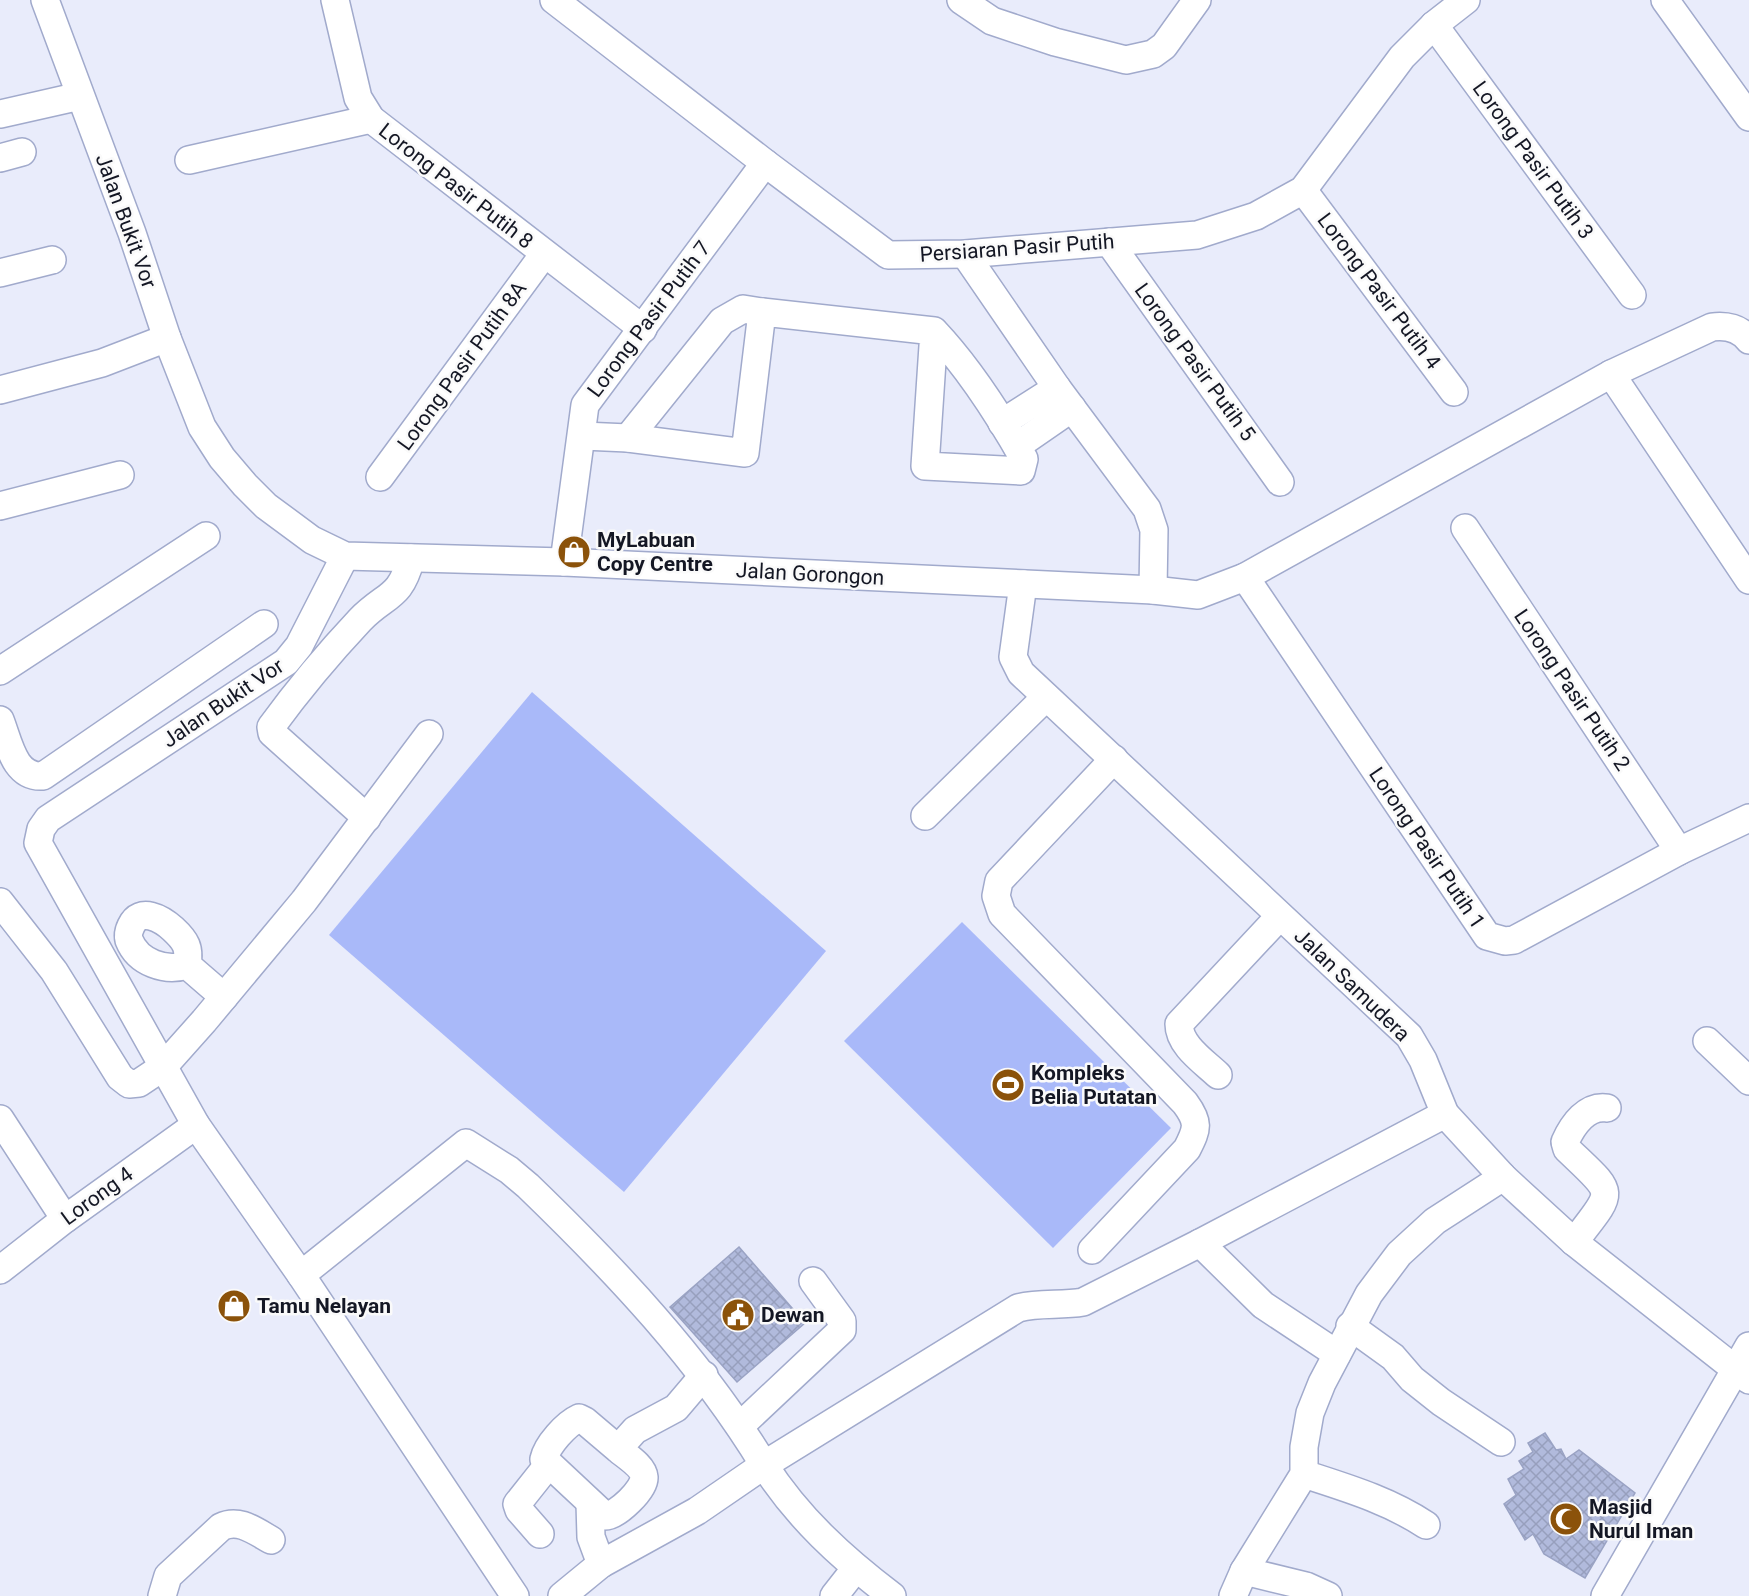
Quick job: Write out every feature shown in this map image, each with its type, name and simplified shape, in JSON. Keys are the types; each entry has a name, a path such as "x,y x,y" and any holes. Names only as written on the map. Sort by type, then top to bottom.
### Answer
{"street":[{"name":"Jalan Bukit Vor","path":"45,0 132,233 167,338 202,428 222,458 266,506 312,540 345,556 299,646 286,662 48,819 41,829 38,843 196,1125 301,1275 515,1596"},
{"name":"Lorong Pasir Putih 8","path":"334,0 358,98 371,119 643,329"},
{"name":"Persiaran Pasir Putih","path":"554,0 888,255 964,254 1197,235 1256,216 1303,190 1402,57 1434,25 1466,0"},
{"path":"961,0 992,21 1054,42 1126,60 1153,54 1164,45 1197,0"},
{"path":"1665,0 1749,117"},
{"name":"Lorong Pasir Putih 3","path":"1434,25 1632,295"},
{"path":"0,114 80,96"},
{"path":"189,160 371,119"},
{"name":"Lorong Pasir Putih 7","path":"564,562 583,436 585,405 765,163"},
{"name":"Lorong Pasir Putih 4","path":"1303,190 1454,392"},
{"name":"Lorong Pasir Putih 5","path":"1109,242 1280,482"},
{"name":"Lorong Pasir Putih 8A","path":"380,477 544,254"},
{"path":"964,254 1065,398 1147,509 1154,530 1153,590"},
{"path":"0,273 51,260"},
{"path":"628,438 722,321 743,309 934,331 950,348 1017,447 1024,459 1021,471 924,466 934,331"},
{"path":"583,436 628,438 745,453 762,312"},
{"name":"Jalan Gorongon","path":"345,556 564,562 1153,590 1198,595 1245,577 1611,374 1712,327 1726,325 1745,334 1749,340"},
{"path":"0,390 102,363 167,338"},
{"path":"1611,374 1749,580"},
{"path":"1002,423 1065,398"},
{"path":"1017,447 1065,398"},
{"path":"0,506 120,475"},
{"name":"Lorong Pasir Putih 2","path":"1465,528 1679,851"},
{"path":"0,671 206,536"},
{"path":"367,818 272,733 271,727 362,618 394,595 402,584 411,558"},
{"name":"Lorong Pasir Putih 1","path":"1245,577 1486,936 1505,941 1514,940 1679,851 1749,818"},
{"name":"Jalan Samudera","path":"1023,584 1013,657 1021,673 1409,1036 1423,1060 1445,1114 1503,1177 1574,1242 1744,1365"},
{"path":"0,720 20,771 31,777 43,776 264,624"},
{"path":"926,816 1046,697"},
{"path":"0,902 54,971 120,1077 129,1084 140,1083 163,1067 304,901 429,734"},
{"path":"1092,1250 1187,1149 1195,1133 1196,1118 1185,1103 1002,914 996,896 999,881 1114,759"},
{"path":"1218,1075 1179,1035 1179,1024 1280,916"},
{"path":"187,965 224,997"},
{"path":"1707,1041 1749,1081"},
{"path":"1574,1242 1605,1202 1606,1192 1602,1183 1567,1149 1565,1142 1588,1110 1597,1106 1607,1108"},
{"path":"562,1596 601,1564 698,1511 764,1465 1017,1308 1036,1303 1069,1305 1083,1302 1445,1114"},
{"path":"0,1119 65,1219"},
{"name":"Lorong 4","path":"0,1270 65,1219 196,1125"},
{"path":"301,1275 466,1143 509,1170 536,1193 668,1330 740,1426 786,1498 818,1533 856,1568 892,1596"},
{"path":"1233,1596 1244,1571 1304,1474 1304,1447 1310,1413 1350,1326 1399,1254 1434,1221 1503,1177"},
{"path":"1200,1243 1263,1305 1337,1354"},
{"path":"740,1426 842,1330 842,1321 813,1281"},
{"path":"1350,1326 1393,1357 1419,1384 1501,1442"},
{"path":"1605,1596 1744,1365"},
{"path":"618,1449 635,1430 676,1408 704,1375"},
{"path":"579,1418 585,1420 618,1449 641,1469 643,1484 618,1513 612,1516 605,1516 544,1459 545,1452 572,1421 579,1418"},
{"path":"540,1534 519,1510 517,1504 548,1465"},
{"path":"1304,1474 1400,1508 1426,1525"},
{"path":"590,1503 591,1537 601,1564"},
{"path":"162,1596 168,1576 221,1527 230,1522 240,1524 272,1540"},
{"path":"834,1596 856,1568"},
{"path":"1244,1571 1306,1586 1328,1596"}],"shaded area":[{"path":"532,692 826,951 624,1192 329,935"},
{"name":"Kompleks Belia Putatan","path":"962,922 1171,1128 1053,1248 844,1041"}],"building":[{"name":"Dewan","path":"739,1247 805,1323 737,1382 670,1307"},
{"name":"Masjid Nurul Iman","path":"1545,1433 1556,1450 1561,1449 1566,1459 1579,1450 1635,1493 1585,1578 1544,1554 1533,1534 1525,1540 1504,1504 1516,1495 1508,1479 1524,1469 1519,1461 1533,1452 1528,1443"}],"place":[{"name":"MyLabuan Copy Centre","path":"574,552"},
{"name":"Kompleks Belia Putatan","path":"1008,1085"},
{"name":"Tamu Nelayan","path":"234,1306"},
{"name":"Dewan","path":"738,1315"},
{"name":"Masjid Nurul Iman","path":"1566,1519"}]}
